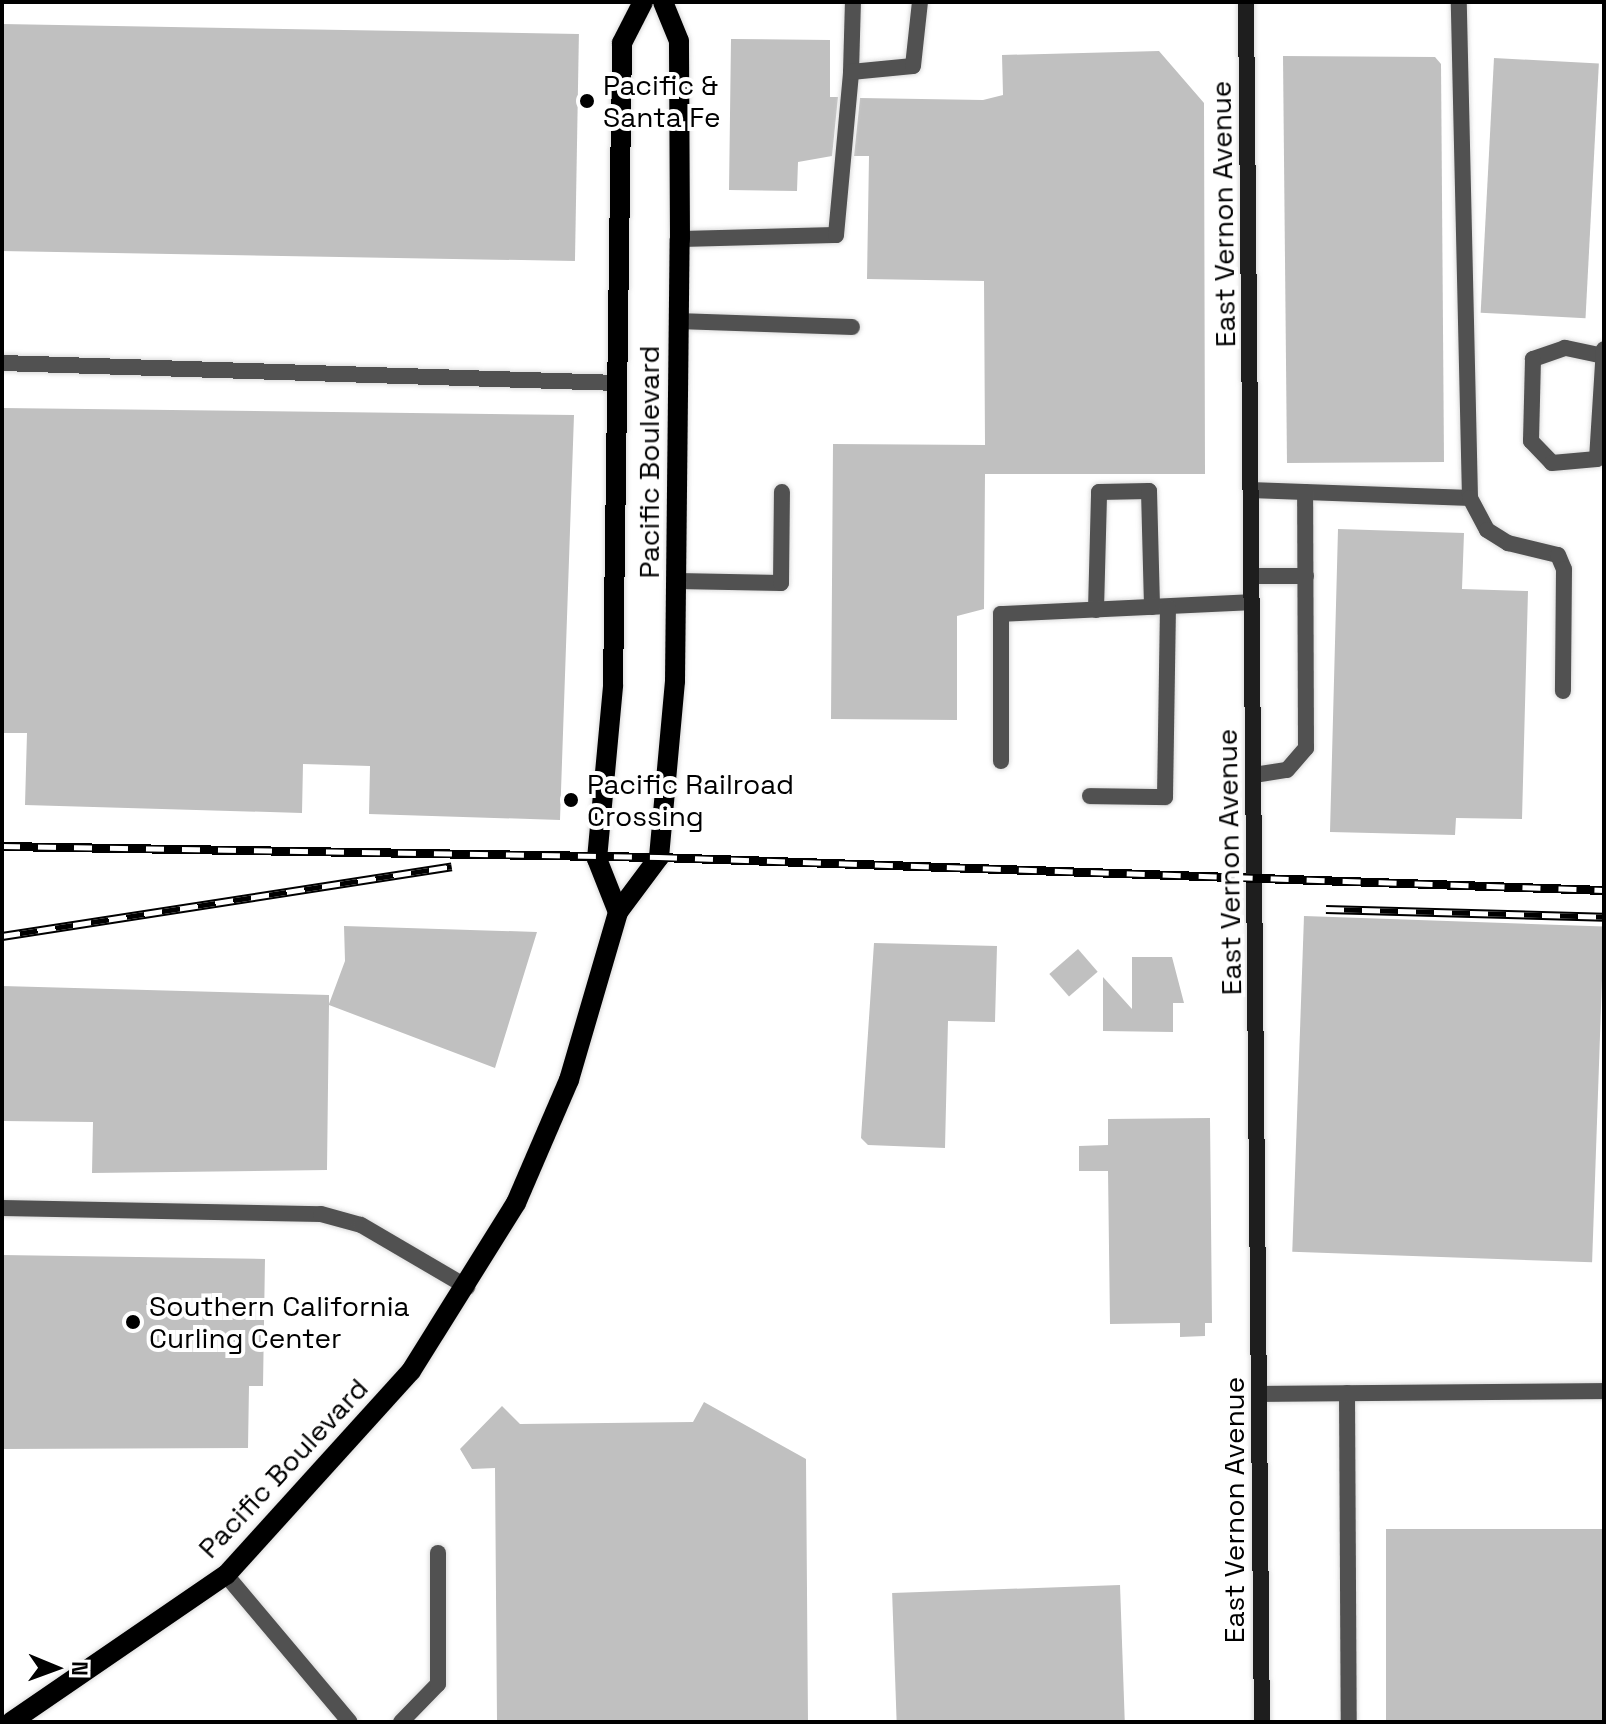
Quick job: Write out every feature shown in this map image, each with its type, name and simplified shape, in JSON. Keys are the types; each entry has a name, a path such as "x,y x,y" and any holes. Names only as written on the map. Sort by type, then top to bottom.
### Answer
{"main road":[{"name":"Pacific Boulevard","path":"618,912 597,859 613,699 622,43 643,2"},
{"name":"Pacific Boulevard","path":"11,1722 226,1575 411,1371 467,1287 516,1203 569,1080 618,912 659,857 677,581 680,239 679,41 663,2"}],"street":[{"path":"680,239 728,241 836,235 851,72 853,2"},
{"path":"851,72 913,66 920,2"},
{"name":"East Vernon Avenue","path":"1246,2 1262,1722"},
{"path":"1459,2 1470,498 1487,530 1508,543 1558,555 1564,569 1563,691"},
{"path":"678,321 852,327"},
{"path":"1565,348 1602,352 1597,459 1552,463 1531,441 1533,359 1565,348"},
{"path":"2,363 617,383"},
{"path":"1251,490 1470,498"},
{"path":"1090,796 1165,797 1160,607 1149,491 1099,492 1096,610"},
{"path":"677,581 781,583 782,492"},
{"path":"1254,775 1287,770 1306,748 1305,492"},
{"path":"1252,576 1306,576"},
{"path":"1001,761 1001,614 1252,602"},
{"path":"2,1208 321,1214 361,1225 467,1287"},
{"path":"1260,1394 1604,1391"},
{"path":"1347,1393 1349,1722"},
{"path":"401,1722 438,1684 438,1553"},
{"path":"226,1575 350,1722"}],"building":[{"path":"2,24 579,34 575,261 2,251"},
{"path":"731,39 830,40 830,97 838,97 832,156 798,162 797,191 729,190"},
{"path":"1159,51 1204,103 1205,474 985,474 984,609 957,616 957,720 831,719 833,444 985,445 984,281 867,279 869,156 854,156 860,98 983,100 1003,95 1002,55"},
{"path":"1283,56 1435,57 1441,64 1444,462 1287,463"},
{"path":"1494,58 1599,63 1586,318 1481,313"},
{"path":"2,408 574,415 560,820 369,814 370,766 303,764 302,813 25,805 27,733 2,733"},
{"path":"1338,529 1464,533 1462,589 1528,591 1522,819 1456,818 1455,835 1330,832"},
{"path":"1304,916 1604,926 1592,1262 1292,1252"},
{"path":"344,926 537,932 495,1068 329,1005 327,1170 92,1173 93,1122 2,1121 2,986 329,995 329,1004 345,961"},
{"path":"874,943 997,946 995,1022 948,1021 945,1148 868,1145 861,1138"},
{"path":"1078,949 1098,972 1069,997 1049,974"},
{"path":"1132,957 1172,957 1184,1003 1173,1003 1173,1032 1103,1031 1103,977 1132,1009"},
{"path":"1210,1118 1212,1323 1205,1323 1205,1336 1180,1337 1180,1323 1110,1324 1108,1171 1079,1171 1079,1146 1108,1145 1108,1119"},
{"name":"Southern California Curling Center","path":"2,1255 265,1259 263,1386 249,1386 248,1448 2,1449"},
{"path":"704,1402 806,1459 808,1722 497,1722 495,1468 472,1469 460,1449 502,1406 520,1424 693,1422"},
{"path":"1386,1529 1604,1529 1604,1722 1386,1722"},
{"path":"1120,1585 1125,1722 897,1722 892,1593"}],"railway":[{"path":"2,846 659,857 1604,890"},
{"path":"2,936 452,866"},
{"path":"1326,909 1604,917"}],"place":[{"name":"Pacific & Santa Fe","path":"587,101"},
{"name":"Pacific Railroad Crossing","path":"571,800"},
{"name":"Southern California Curling Center","path":"133,1322"}]}
